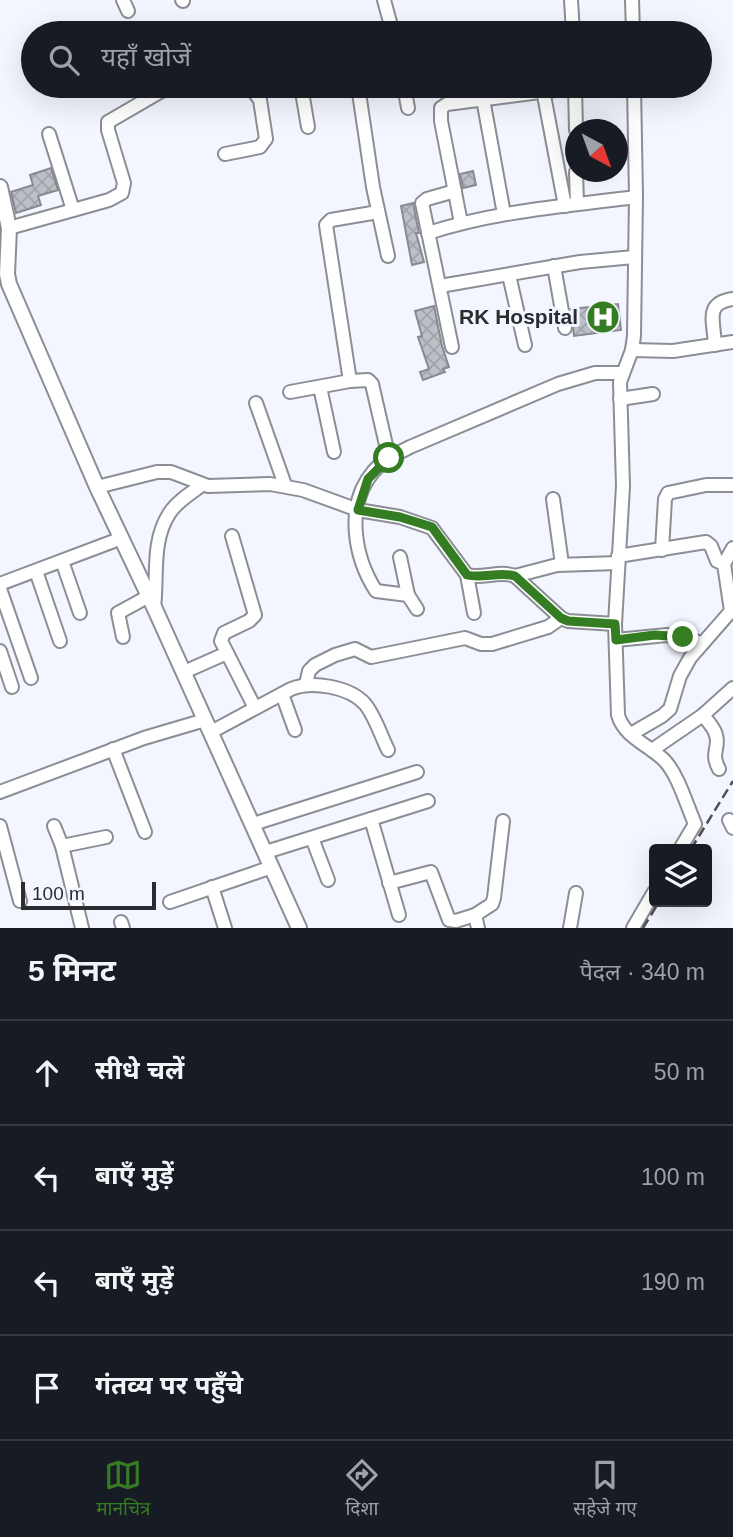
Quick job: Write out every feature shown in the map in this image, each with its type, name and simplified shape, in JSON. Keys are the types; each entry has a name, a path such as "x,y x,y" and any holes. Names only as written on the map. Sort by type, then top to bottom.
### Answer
{"main road":[{"path":"0,187 9,228 3,275 299,928"}],"street":[{"path":"384,0 390,21"},
{"path":"571,0 572,21"},
{"path":"632,0 633,21"},
{"path":"9,228 109,200 122,193 124,183 108,122 149,98"},
{"path":"225,154 260,148 266,139 259,98"},
{"path":"303,98 308,127"},
{"path":"360,98 378,212 388,256"},
{"path":"406,98 408,108"},
{"path":"461,223 441,108 447,104 489,98"},
{"path":"545,98 571,205"},
{"path":"577,119 578,98"},
{"path":"634,98 634,336 632,350 622,373 620,399 623,486 615,624 618,715 620,724 670,768 695,824 683,844"},
{"path":"482,99 504,214"},
{"path":"49,134 73,210"},
{"path":"571,205 574,182"},
{"path":"452,346 422,203 455,191"},
{"path":"428,233 504,214 636,197"},
{"path":"350,381 326,225 331,220 378,212"},
{"path":"440,286 554,266 634,257"},
{"path":"554,266 565,328"},
{"path":"509,275 525,345"},
{"path":"715,345 713,310 722,300 733,299"},
{"path":"632,350 673,351 733,342"},
{"path":"408,595 379,592 373,587 355,541 358,510 368,479 389,458 558,384 595,373 622,373"},
{"path":"290,392 368,380 372,384 389,458"},
{"path":"320,387 334,452"},
{"path":"620,399 653,394"},
{"path":"256,403 285,485"},
{"path":"97,487 157,472 172,471 202,485 218,487 285,485 358,510 400,517 432,527 467,575 474,613"},
{"path":"123,637 118,613 152,602 156,555 162,527 169,513 202,485"},
{"path":"662,550 665,499 668,494 706,485 733,485"},
{"path":"553,499 562,564"},
{"path":"232,536 256,615 221,636 255,708"},
{"path":"31,678 0,586 122,538"},
{"path":"515,576 562,564 618,560 706,542 711,546 717,561 724,564"},
{"path":"631,734 670,709 683,670 731,611 724,564 733,548"},
{"path":"400,557 408,595 417,609"},
{"path":"62,561 80,613"},
{"path":"36,571 60,641"},
{"path":"467,575 484,577 510,574 561,618 568,621 615,624"},
{"path":"306,684 309,671 315,665 348,650 360,650 371,657 465,638 485,645 548,627 561,618"},
{"path":"616,640 667,635 703,643"},
{"path":"0,651 12,687"},
{"path":"184,672 227,653"},
{"path":"0,792 113,749 208,726 306,684 329,687 359,699 368,709 387,750"},
{"path":"652,750 703,715 733,688"},
{"path":"282,694 295,730"},
{"path":"703,715 716,733 717,743 713,758 719,769"},
{"path":"113,749 145,832"},
{"path":"253,824 417,772"},
{"path":"266,852 428,801"},
{"path":"371,819 399,915"},
{"path":"389,883 431,872 449,920 477,922 494,898 503,821"},
{"path":"0,826 20,901"},
{"path":"54,826 62,846 82,928"},
{"path":"62,846 106,837"},
{"path":"312,838 328,880"},
{"path":"170,902 272,867"},
{"path":"212,887 225,928"},
{"path":"570,928 576,892"},
{"path":"633,928 649,901"}],"building":[{"path":"51,168 58,190 38,196 41,205 16,213 11,192 33,185 30,175"},
{"path":"473,171 476,185 463,188 460,174"},
{"path":"413,203 419,233 416,233 424,262 412,265 401,206"},
{"path":"618,304 621,330 574,336 571,309"},
{"path":"434,306 449,367 443,369 445,372 423,380 420,372 429,369 418,337 422,336 415,311"}],"railway":[{"path":"694,844 733,781"},
{"path":"643,928 656,907"}],"place":[{"name":"RK Hospital","path":"603,317"}],"route":[{"path":"389,458 368,479 358,510 400,517 432,527 467,575 515,576 561,618 568,621 615,624 616,640 655,635 683,637"}]}
